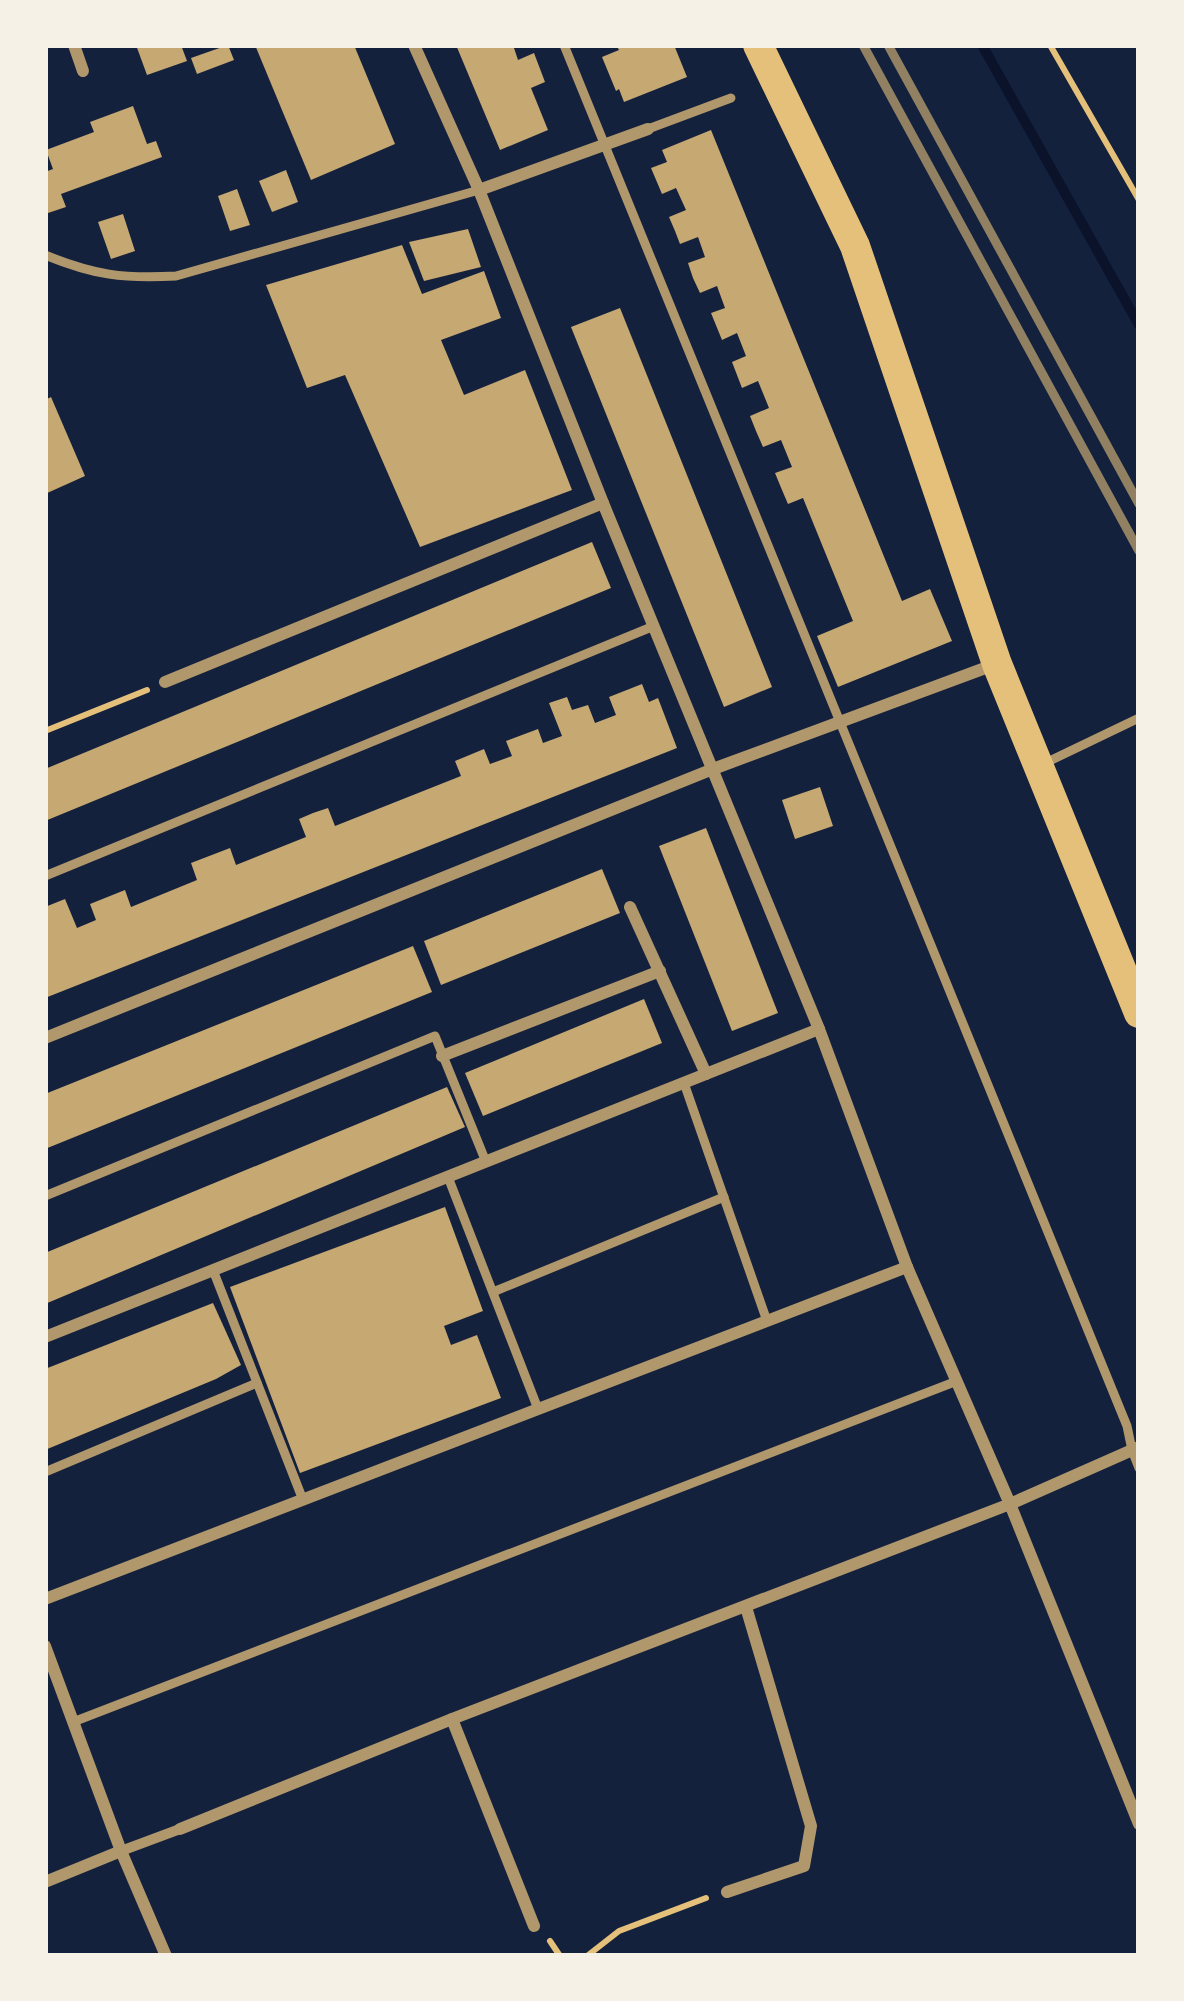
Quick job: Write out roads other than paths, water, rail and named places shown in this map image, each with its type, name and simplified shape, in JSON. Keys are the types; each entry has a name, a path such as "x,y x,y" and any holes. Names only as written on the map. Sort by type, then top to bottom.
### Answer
{"highway":[{"path":"758,45 855,246 997,664 1139,1013"}],"street":[{"path":"74,45 83,71"},
{"path":"414,45 479,190 819,1029 907,1267 1010,1504 1139,1823"},
{"path":"479,190 648,129"},
{"path":"165,682 603,503"},
{"path":"45,1038 713,769 997,664"},
{"path":"630,907 706,1074"},
{"path":"442,1056 660,971"},
{"path":"45,1336 819,1029"},
{"path":"45,1599 907,1267"},
{"path":"45,1882 1010,1504 1135,1448"},
{"path":"727,1892 804,1866 811,1826 746,1607"},
{"path":"45,1646 166,1956"},
{"path":"452,1719 534,1927"}],"lane":[{"path":"564,45 1127,1426 1139,1468"},
{"path":"648,129 731,98"},
{"path":"45,255 83,271 130,279 176,277 479,190"},
{"path":"45,875 653,626"},
{"path":"1039,766 1139,718"},
{"path":"45,1196 435,1036 486,1162"},
{"path":"684,1083 767,1321"},
{"path":"448,1177 538,1409"},
{"path":"493,1292 724,1197"},
{"path":"213,1270 303,1500"},
{"path":"73,1722 957,1382"},
{"path":"45,1472 257,1383"}],"waterway":[{"path":"982,45 1139,325"}],"railway":[{"path":"863,45 1139,551"},
{"path":"888,45 1139,504"}]}
